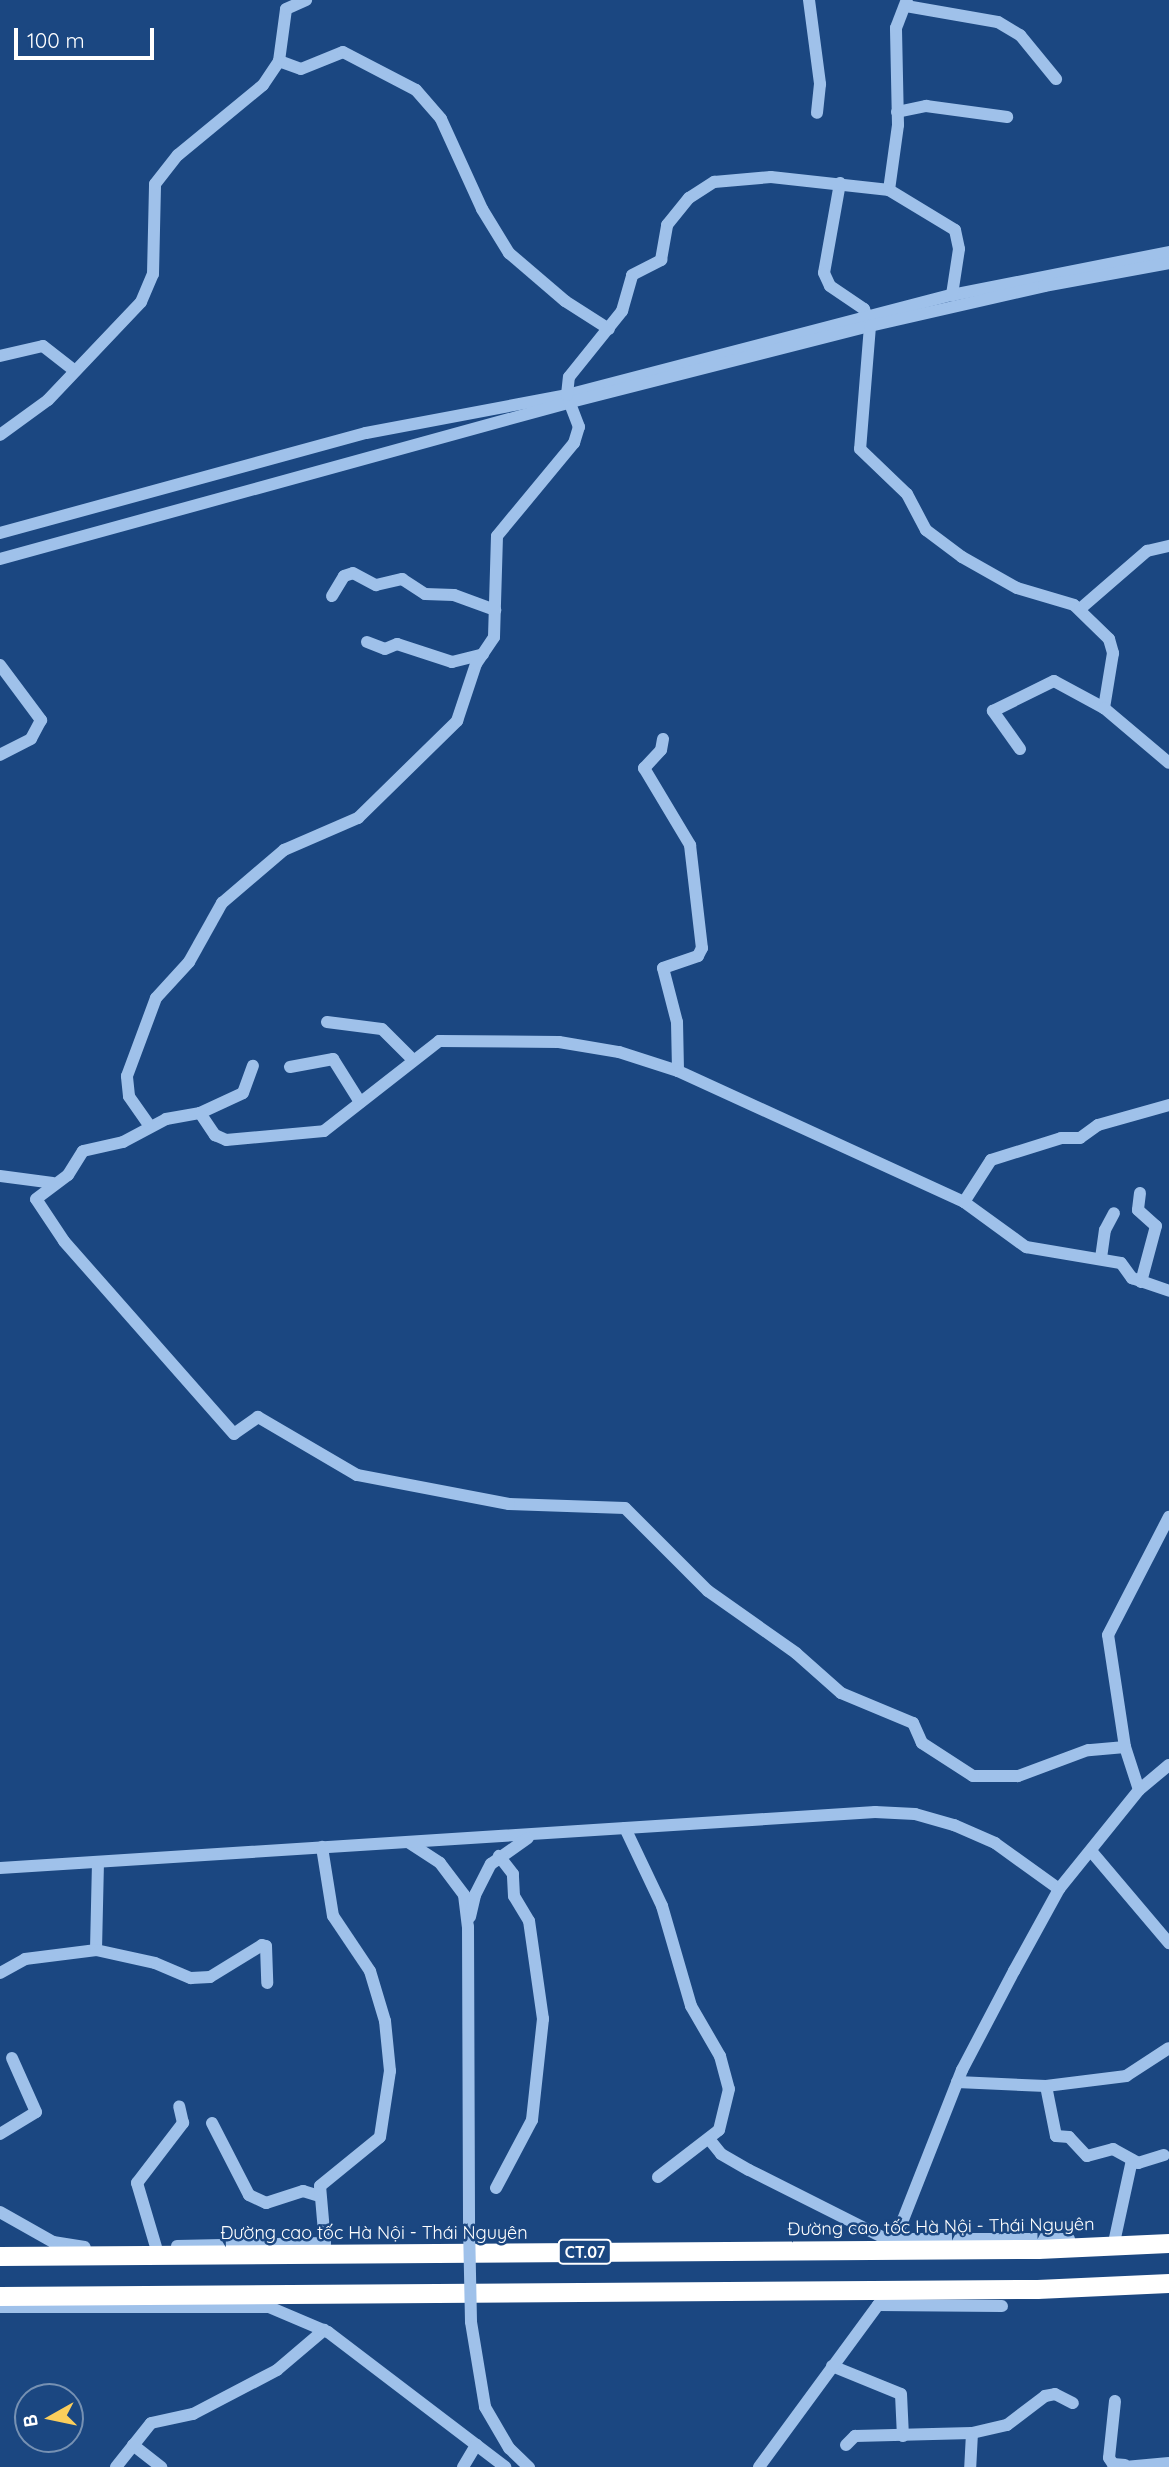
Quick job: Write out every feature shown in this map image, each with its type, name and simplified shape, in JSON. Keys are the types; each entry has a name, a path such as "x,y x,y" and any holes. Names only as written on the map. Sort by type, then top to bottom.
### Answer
{"highway":[{"name":"Đường cao tốc Hà Nội - Thái Nguyên","path":"0,2256 1011,2249 1169,2243"},
{"path":"0,2296 1023,2289 1169,2283"}],"street":[{"path":"0,435 48,400 149,289 154,259 153,195 160,175 190,144 255,94 279,61 286,9 306,0"},
{"path":"809,0 820,84 817,113"},
{"path":"889,190 897,112 896,28 907,3 998,22 1020,35 1056,79"},
{"path":"279,61 301,69 343,52 416,90 441,119 482,209 509,253 565,301 609,329"},
{"path":"897,112 926,106 1007,117"},
{"path":"149,1125 129,1096 127,1076 156,998 189,962 228,898 284,850 358,818 452,727 482,654 494,636 497,536 574,443 579,427 569,398 574,369 609,329 624,306 632,275 661,260 667,225 697,190 714,182 759,178 840,183 889,190 955,230 959,249 952,295"},
{"path":"840,183 824,273 830,286 864,309 869,321 860,449 906,494 923,527 962,557 1017,588 1080,609 1112,646 1104,708"},
{"path":"0,559 569,398 869,321 952,295 1169,252"},
{"path":"869,321 1169,263"},
{"path":"0,356 43,346 74,370"},
{"path":"0,533 366,433 569,398"},
{"path":"1080,609 1147,551 1169,546"},
{"path":"332,596 344,576 353,573 376,584 402,579 425,594 454,595 495,610"},
{"path":"367,642 385,649 397,644 452,662 482,654"},
{"path":"0,664 41,720 31,739 0,755"},
{"path":"1020,749 993,711 1036,687 1062,684 1104,708 1169,763"},
{"path":"663,739 662,750 644,768 690,845 702,948 698,956 667,964 662,973 677,1022 678,1071"},
{"path":"327,1022 382,1029 413,1060"},
{"path":"200,1113 220,1139 300,1136 331,1129 413,1060 447,1039 515,1041 610,1050 678,1071 964,1202 1026,1247 1121,1262 1141,1282 1169,1291"},
{"path":"290,1067 332,1059 360,1102"},
{"path":"253,1066 243,1093 200,1113 149,1125 123,1142 83,1151 71,1171 38,1195 37,1205 234,1434 258,1417 357,1475 509,1504 625,1508 708,1591 796,1653 841,1693 912,1723 922,1743 973,1776 1018,1776 1052,1767 1087,1749 1125,1747"},
{"path":"964,1202 991,1160 1061,1138 1080,1139 1110,1121 1169,1105"},
{"path":"0,1176 53,1183"},
{"path":"1140,1193 1138,1210 1156,1226 1141,1282"},
{"path":"1101,1258 1105,1230 1114,1213"},
{"path":"1139,1790 1125,1747 1108,1635 1169,1517"},
{"path":"895,2240 957,2082 1059,1889 1139,1790 1169,1765"},
{"path":"0,1868 625,1828 915,1814 995,1843 1059,1889"},
{"path":"625,1828 666,1916 698,2023 724,2066 729,2089 724,2121 709,2138 659,2177"},
{"path":"468,1927 481,1879 499,1856 538,1834"},
{"path":"408,1842 429,1854 459,1886 468,1927 471,2322 485,2407 509,2448 529,2467"},
{"path":"0,2212 52,2242 72,2246 323,2244 319,2196 326,2180 377,2143 386,2119 390,2071 377,1990 351,1938 333,1916 321,1847"},
{"path":"1091,1852 1169,1943"},
{"path":"496,2188 531,2120 543,2019 529,1922 514,1896 513,1874 499,1856"},
{"path":"96,1950 98,1863"},
{"path":"0,1973 24,1959 96,1950 155,1964 191,1978 220,1973 265,1945 267,1983"},
{"path":"957,2082 1046,2086 1126,2077 1169,2048"},
{"path":"0,2134 36,2110 12,2058"},
{"path":"1046,2086 1056,2136 1069,2137 1090,2157 1113,2149 1138,2163 1164,2155"},
{"path":"156,2247 137,2183 183,2123 179,2106"},
{"path":"212,2123 249,2195 266,2203 303,2192 319,2196"},
{"path":"709,2138 721,2154 750,2170 895,2240 1115,2238 1169,2234"},
{"path":"1115,2238 1132,2160"},
{"path":"0,2307 259,2305 324,2330 505,2467"},
{"path":"759,2467 878,2305 1002,2306"},
{"path":"116,2467 158,2419 193,2414 277,2370 324,2330"},
{"path":"832,2366 901,2394 904,2436"},
{"path":"846,2445 855,2436 972,2434 1007,2425 1051,2394 1073,2403"},
{"path":"1115,2401 1109,2458 1112,2464 1154,2466 1169,2463"},
{"path":"970,2467 972,2434"},
{"path":"133,2445 162,2467"},
{"path":"463,2467 476,2445"}]}
